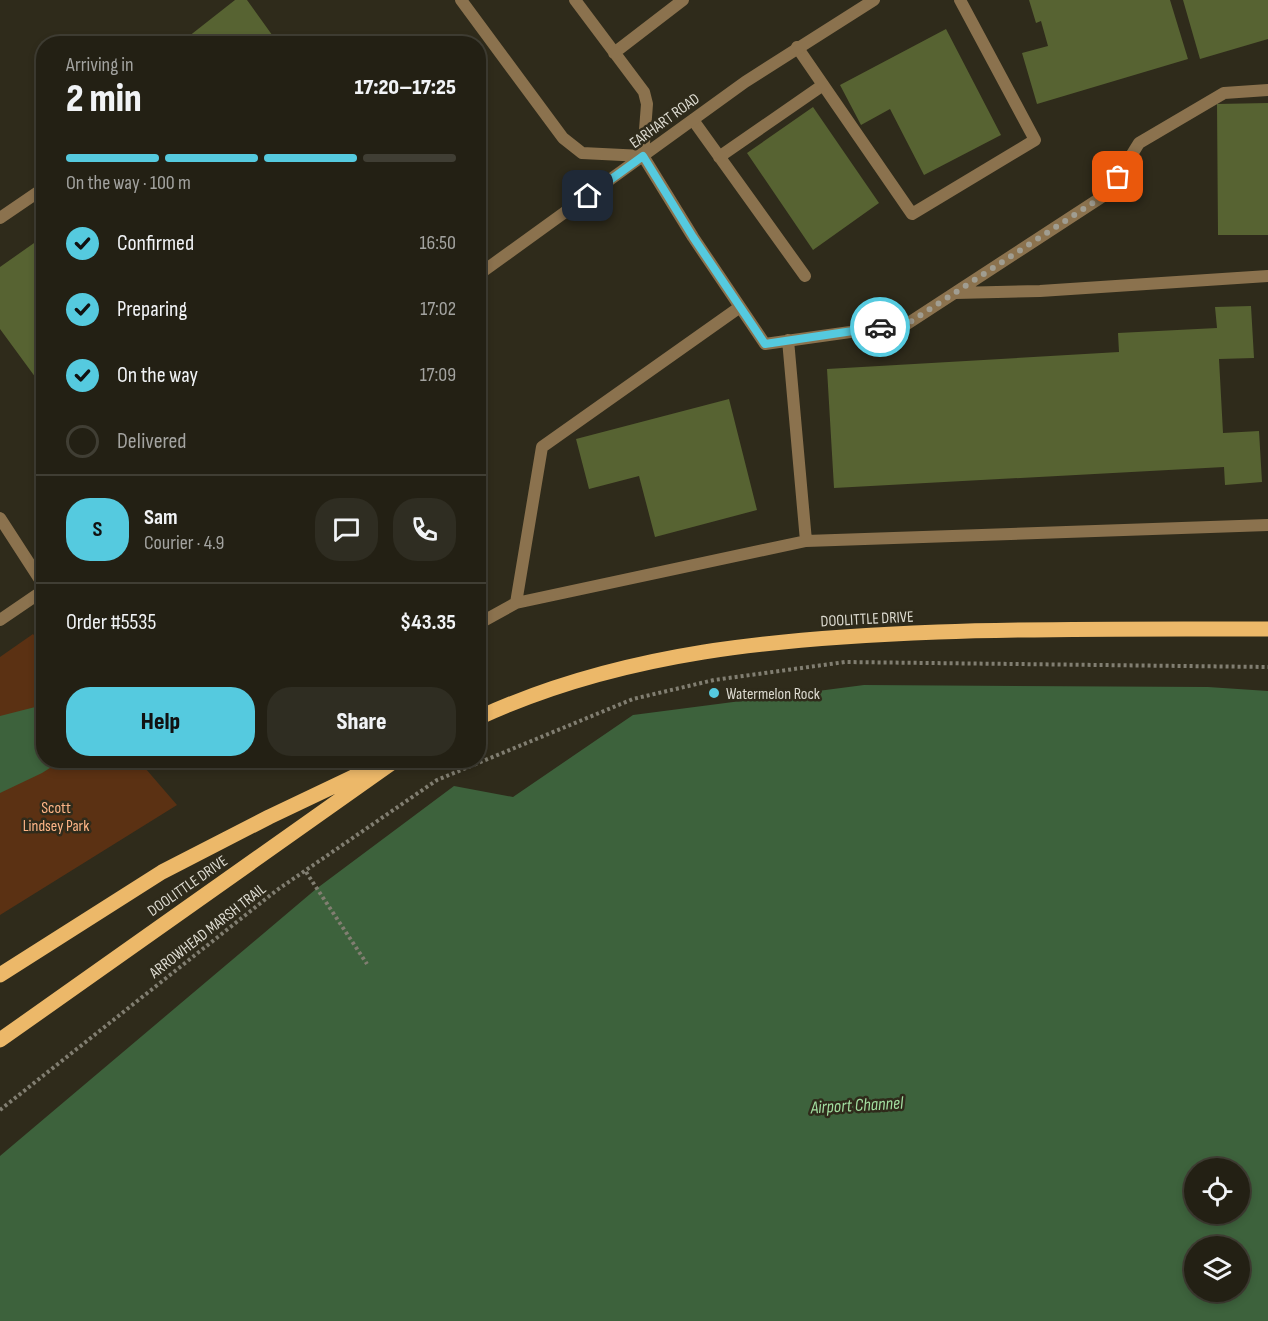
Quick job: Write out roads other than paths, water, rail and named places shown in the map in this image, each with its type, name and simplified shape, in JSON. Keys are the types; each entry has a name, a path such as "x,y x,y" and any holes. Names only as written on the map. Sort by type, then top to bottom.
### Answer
{"main road":[{"name":"DOOLITTLE DRIVE","path":"486,715 580,678 667,657 751,644 856,635 1020,629 1268,628"},
{"name":"DOOLITTLE DRIVE","path":"0,975 162,872 268,817 371,768"},
{"name":"DOOLITTLE DRIVE","path":"0,1040 385,768"}],"street":[{"path":"461,0 563,138 582,153 643,156"},
{"path":"575,0 644,92 647,104 643,156 765,344 907,324 1108,193 1139,143 1224,93 1268,90"},
{"path":"614,53 683,0"},
{"name":"EARHART ROAD","path":"486,269 797,47 874,0"},
{"path":"797,47 912,214 1035,140 960,0"},
{"path":"719,158 823,85"},
{"path":"693,120 805,276"},
{"path":"0,218 36,193"},
{"path":"953,294 1040,291 1268,276"},
{"path":"516,603 542,447 740,307"},
{"path":"788,340 806,541"},
{"path":"0,518 36,575"},
{"path":"486,620 516,603 806,541 1268,525"},
{"path":"0,620 36,594"}],"water":[{"name":"Airport Channel","path":"864,685 1208,687 1268,691 1268,1321 0,1321 0,1156 316,889 454,786 513,797 633,715"},
{"path":"36,707 36,768 50,768 0,793 0,716"}],"place":[{"name":"Watermelon Rock","path":"714,693"}],"park label":[{"name":"Scott Lindsey Park","path":"56,816"}]}
